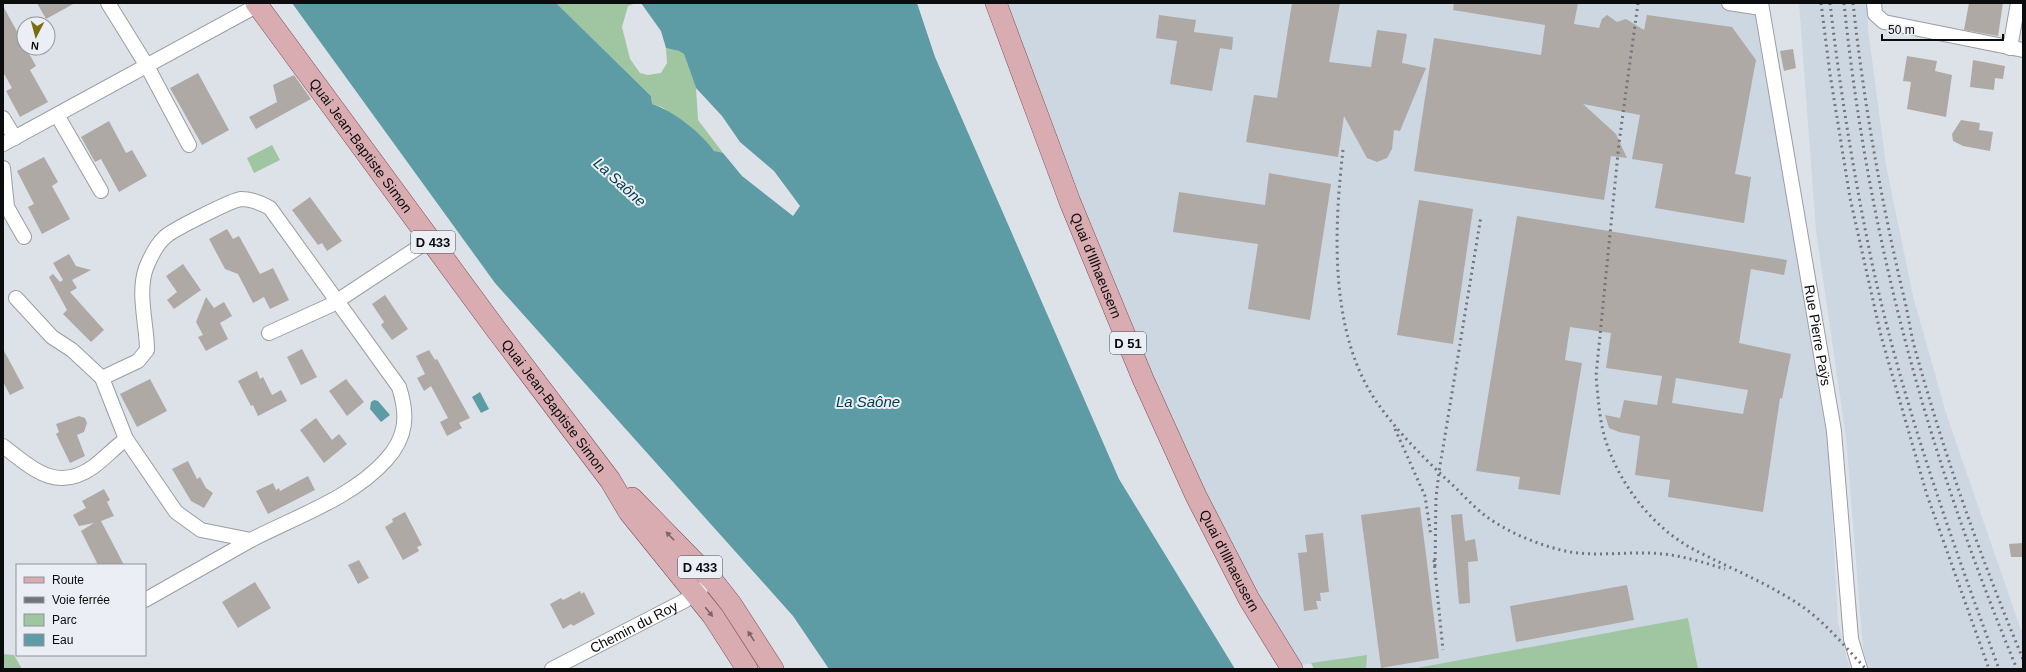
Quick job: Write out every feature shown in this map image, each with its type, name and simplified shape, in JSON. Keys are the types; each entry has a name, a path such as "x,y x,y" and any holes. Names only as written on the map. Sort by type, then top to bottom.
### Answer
{"main road":[{"name":"Quai d'Illhaeusern","path":"996,3 1070,202 1143,379 1196,496 1249,599 1292,669"},
{"name":"Quai Jean-Baptiste Simon","path":"257,4 495,328 610,480 629,512 713,616 747,669"},
{"name":"Quai Jean-Baptiste Simon","path":"610,480 641,506 713,581 731,604 773,669"}],"street":[{"path":"108,3 147,66 189,145"},
{"path":"1729,3 1761,5"},
{"path":"1874,3 1875,14 1884,22 2016,49 2018,3"},
{"path":"3,118 9,141 257,4"},
{"name":"Rue Pierre Paÿs","path":"1761,5 1834,431 1851,639 1860,669"},
{"path":"57,115 101,191"},
{"path":"3,168 7,207 24,237"},
{"path":"102,378 138,361 147,350 143,293 146,270 154,252 165,237 226,204 241,199 259,202 270,208 399,387 405,406 405,421 400,439 387,459 352,489 251,540 146,599"},
{"path":"269,333 337,301 431,239"},
{"path":"16,298 52,337 72,350 102,378 126,439 176,512 201,530 251,540"},
{"path":"3,446 37,471 52,478 64,480 75,478 89,470 126,439"},
{"name":"Chemin du Roy","path":"552,669 684,601 713,581"}],"shaded area":[{"path":"1006,3 1754,3 1827,423 1838,622 1851,669 1698,669 1688,618 1411,669 1366,669 1366,655 1296,666 1243,580 1124,323"},
{"path":"1799,3 1867,3 1868,29 1886,165 1913,296 1946,413 2021,630 2023,630 2023,669 1868,669 1863,648 1846,437 1816,231"}],"green space":[{"path":"556,3 636,3 628,6 622,27 630,59 640,73 648,75 661,73 667,63 666,48 679,51 684,54 696,88 698,120 723,153 717,153 662,107 652,104 651,96"},
{"path":"272,145 280,160 254,173 247,158"},
{"path":"1688,618 1698,669 1411,669"},
{"path":"3,654 14,655 22,669 3,669"},
{"path":"1367,655 1366,669 1314,669 1311,663"}],"water":[{"name":"La Saône","path":"292,3 556,3 651,96 652,104 678,117 686,123 709,144 714,151 723,153 742,176 793,216 800,206 774,171 740,142 722,116 696,88 684,54 679,51 666,48 661,31 641,3 917,3 935,57 1119,479 1235,669 829,669 793,616 495,283"},
{"path":"480,392 489,409 481,413 472,397"},
{"path":"374,400 378,401 390,415 381,422 370,409 371,402"}],"building":[{"path":"37,3 75,3 51,16 44,16"},
{"path":"1292,3 1340,3 1329,62 1371,67 1377,30 1407,34 1402,63 1426,68 1400,131 1394,130 1392,149 1387,158 1377,162 1367,158 1344,116 1338,157 1246,142 1254,95 1277,98"},
{"path":"1454,3 1578,3 1574,24 1599,28 1602,19 1607,15 1617,22 1626,19 1644,30 1647,15 1732,27 1756,60 1735,174 1751,177 1744,223 1655,208 1663,164 1632,159 1640,115 1583,104 1616,134 1627,158 1611,156 1604,200 1414,171 1434,38 1541,55 1545,25 1453,10"},
{"path":"1969,3 2003,3 1998,36 1964,30"},
{"path":"3,6 16,30 16,56 30,56 36,66 30,70 48,102 20,117 6,91 12,88 3,72"},
{"path":"1159,15 1196,20 1194,32 1233,37 1232,50 1220,48 1212,91 1170,84 1177,41 1156,38"},
{"path":"1793,49 1796,68 1784,71 1780,51"},
{"path":"1907,56 1937,61 1935,71 1952,75 1946,117 1907,109 1911,82 1903,81"},
{"path":"1973,60 2005,66 2003,79 1995,78 1994,90 1970,87"},
{"path":"198,73 229,130 202,145 170,88"},
{"path":"294,75 311,99 256,129 249,117 277,102 273,85"},
{"path":"1961,120 1980,123 1979,130 1993,132 1990,151 1963,146 1953,141 1952,134"},
{"path":"109,121 126,153 132,150 147,176 119,192 101,159 95,162 81,137"},
{"path":"44,157 58,182 52,186 70,219 42,234 28,207 34,204 17,171"},
{"path":"1269,173 1331,184 1310,320 1248,309 1258,244 1173,232 1179,192 1265,205"},
{"path":"310,197 342,241 327,251 322,243 318,245 292,210"},
{"path":"1419,200 1473,209 1453,344 1397,335"},
{"path":"1517,216 1787,260 1784,275 1751,269 1739,343 1791,354 1782,399 1780,398 1763,512 1668,497 1670,480 1635,475 1640,436 1619,432 1609,428 1605,415 1620,418 1624,400 1657,405 1662,376 1606,368 1611,333 1570,327 1565,360 1582,363 1560,495 1518,489 1520,477 1476,471","holes":["1676,378 1748,390 1743,414 1672,403"]},
{"path":"227,229 233,239 239,236 260,274 273,268 289,300 270,309 264,297 253,303 238,274 225,269 209,239"},
{"path":"69,254 76,266 91,270 72,280 77,288 70,292 104,330 91,342 63,314 67,310 49,277 53,274 60,282 63,280 53,263"},
{"path":"183,264 201,290 174,309 167,300 177,292 166,276"},
{"path":"385,295 408,329 392,340 381,325 384,322 372,304"},
{"path":"206,297 214,308 224,302 232,316 220,323 228,339 206,351 198,337 203,335 196,322"},
{"path":"3,349 24,388 10,395 3,382"},
{"path":"302,349 317,377 301,385 287,357"},
{"path":"429,350 435,360 437,359 470,418 459,423 462,428 447,436 440,422 448,418 431,386 424,391 417,378 425,374 416,356"},
{"path":"257,371 260,379 263,377 272,395 281,390 287,401 258,416 238,381"},
{"path":"150,379 167,411 137,427 120,394"},
{"path":"346,379 364,402 347,416 329,391"},
{"path":"79,416 85,418 87,423 84,432 77,435 85,456 70,463 56,434 59,432 56,424"},
{"path":"316,418 332,440 339,434 347,444 324,463 300,430"},
{"path":"188,461 197,479 200,477 206,488 213,493 204,508 191,501 172,469"},
{"path":"308,476 315,490 268,514 256,491 273,483 276,490 279,488 280,491"},
{"path":"104,489 110,500 107,502 114,516 101,521 123,564 98,564 81,531 94,523 79,526 73,515 86,508 82,501"},
{"path":"1420,507 1439,658 1381,668 1361,515"},
{"path":"405,512 422,545 417,547 419,551 403,560 385,527 393,522 392,519"},
{"path":"1462,514 1465,541 1475,539 1478,561 1468,562 1470,603 1459,604 1451,515"},
{"path":"1323,533 1329,592 1320,593 1321,601 1316,601 1318,609 1304,611 1298,553 1307,552 1305,535"},
{"path":"2023,543 2023,557 2011,557 2009,544"},
{"path":"359,560 369,578 358,584 348,565"},
{"path":"255,582 271,608 238,628 222,602"},
{"path":"1627,585 1634,620 1516,642 1510,606"},
{"path":"580,591 581,594 584,592 595,614 573,626 571,624 563,629 550,604 561,598 563,600"}],"railway":[{"path":"1638,3 1619,143 1596,376 1604,435 1617,469 1626,485 1637,500 1662,527 1691,548 1762,583 1803,607 1828,629 1866,669"},
{"path":"1821,3 1830,74 1850,198 1881,336 1927,495 1989,669"},
{"path":"1830,3 1853,166 1865,231 1884,315 1912,417 1928,468 1999,669"},
{"path":"1844,3 1868,175 1906,343 1929,425 1955,507 2017,669"},
{"path":"1853,3 1868,117 1889,231 1914,344 1938,428 1964,506 1992,583 2023,659"},
{"path":"1343,150 1337,246 1338,279 1343,312 1350,344 1361,374 1376,401 1391,422 1481,513 1503,527 1529,540 1570,552 1597,554 1650,553 1671,555 1725,569"},
{"path":"1435,566 1436,498 1439,472 1481,216"},
{"path":"1395,429 1425,496 1431,536"},
{"path":"1434,560 1443,650"}]}
